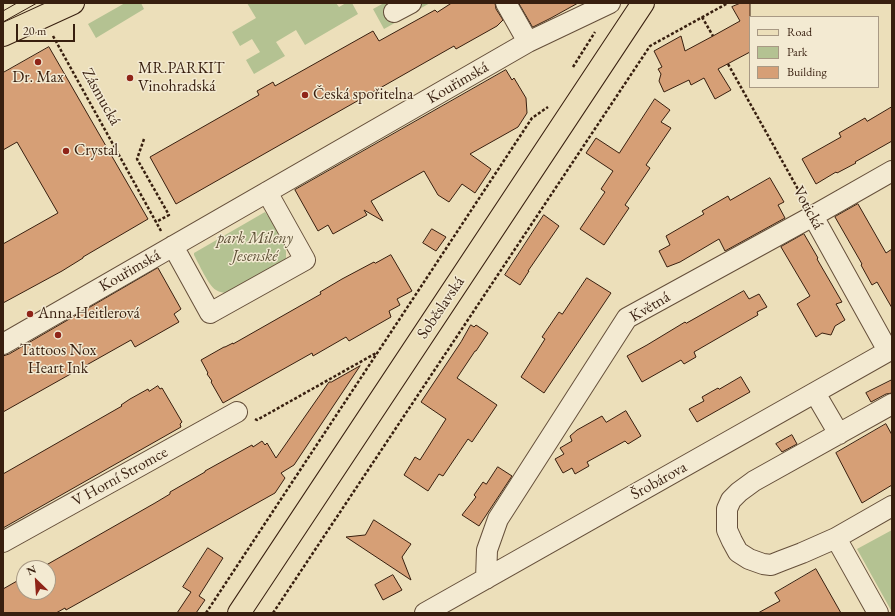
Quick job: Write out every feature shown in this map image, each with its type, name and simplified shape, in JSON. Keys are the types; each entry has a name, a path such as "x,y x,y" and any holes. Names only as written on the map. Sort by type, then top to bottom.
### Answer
{"main road":[{"name":"Soběslavská","path":"239,613 643,3"},
{"path":"3,35 66,4"}],"street":[{"path":"506,3 528,42"},
{"name":"Kouřimská","path":"3,344 528,42 610,3"},
{"name":"Květná","path":"486,579 487,550 498,519 627,318 892,171"},
{"name":"Kouřimská","path":"169,249 210,313 305,260 267,192"},
{"name":"Votická","path":"813,216 890,350"},
{"name":"Šrobárova","path":"425,613 890,350"},
{"path":"815,393 839,434"},
{"path":"892,404 754,481 739,492 727,509 727,530 738,552 749,559 763,564 771,564 802,553 836,538 892,506"},
{"name":"V Horní Stromce","path":"3,542 237,412"},
{"path":"836,538 878,613"}],"path":[{"path":"273,613 650,46 728,3"},
{"path":"702,17 713,36"},
{"path":"573,67 597,29"},
{"name":"Zásmucká","path":"54,36 165,239 159,242 169,249"},
{"name":"Votická","path":"728,64 813,216"},
{"path":"206,613 532,118 549,106"},
{"path":"144,138 137,159 169,215 156,222"},
{"path":"257,420 379,352"}],"green space":[{"path":"125,3 141,3 144,9 96,38 88,24"},
{"path":"247,3 336,3 339,7 346,3 352,3 358,14 305,45 296,30 276,42 285,56 254,74 246,60 260,52 252,39 240,46 232,32 256,18"},
{"path":"384,3 430,3 384,29 373,9"},
{"name":"park Mileny Jesenské","path":"265,212 275,226 284,243 286,259 280,264 225,293 219,292 207,279 194,253"},
{"path":"892,530 892,612 857,549"}],"building":[{"path":"452,3 495,3 496,9 503,20 497,26 456,49 454,46 176,204 150,157 259,95 257,91 273,82 275,86 373,31 379,41 435,10 437,12"},
{"path":"519,3 578,3 533,27"},
{"path":"741,3 750,3 749,53 718,69 731,90 715,99 704,78 691,85 689,80 664,92 659,81 661,74 658,69 662,67 654,51 681,36 685,51 740,21 732,7"},
{"name":"Crystal","path":"49,47 148,219 62,271 3,303 3,244 58,213 17,142 3,150 3,73"},
{"path":"506,70 512,80 514,78 526,98 527,113 518,127 470,154 491,169 475,193 462,184 449,202 438,195 424,171 371,201 383,221 364,210 367,215 333,234 328,225 318,231 295,190"},
{"path":"655,99 670,110 661,122 671,128 646,165 650,168 625,205 629,208 604,245 580,229 605,192 601,189 613,171 586,153 596,138 619,153"},
{"path":"892,107 892,141 855,162 856,163 837,173 836,172 816,184 802,159 841,137 839,133 865,118 867,121"},
{"path":"770,178 784,202 778,205 785,218 725,251 719,239 680,262 667,267 659,251 670,245 666,236 704,214 702,211 728,196 730,200"},
{"path":"858,204 886,253 892,249 892,308 877,282 872,285 861,265 862,264 835,217"},
{"path":"544,215 559,226 520,285 505,275"},
{"path":"432,229 446,237 436,251 423,243"},
{"path":"804,234 842,302 836,304 845,320 835,326 831,335 822,333 816,337 797,304 810,296 781,247"},
{"path":"391,255 412,291 397,299 400,305 389,311 391,317 349,341 346,337 313,356 312,353 223,403 201,360 224,347 233,344 321,294 320,292 342,279"},
{"path":"158,268 181,309 174,314 179,322 135,347 131,340 3,412 3,356 9,354"},
{"path":"587,278 611,293 544,393 521,377 545,339 542,337 559,312 562,314"},
{"path":"744,291 749,299 759,294 767,307 757,312 758,315 694,352 696,357 684,364 681,360 642,382 627,356 685,322 686,323"},
{"path":"471,325 474,327 476,325 488,333 457,378 497,405 472,442 468,439 443,476 439,474 428,491 404,475 415,457 420,460 446,419 421,402"},
{"path":"360,366 294,465 281,473 285,478 275,493 66,610 65,608 56,613 3,613 3,589 16,582 16,600 56,600 55,560 155,503 205,471 262,441 265,445 267,443 276,458 329,382"},
{"path":"741,377 750,392 697,422 689,409 704,401 702,397"},
{"path":"892,380 892,393 886,394 871,402 866,393"},
{"path":"158,386 160,389 162,388 182,422 180,424 181,427 3,528 3,474 122,406 121,405 130,399 148,389 149,391"},
{"path":"626,411 641,436 628,444 625,441 587,462 589,466 575,474 572,468 563,473 555,459 564,454 560,448 572,441 570,436 577,430 602,416 606,422"},
{"path":"886,424 892,435 892,485 862,503 836,453"},
{"path":"792,435 797,444 782,452 776,444"},
{"path":"498,467 512,476 479,526 462,515 476,497 474,495 483,482 486,484"},
{"path":"374,520 411,544 402,557 411,580 346,537 365,535"},
{"path":"208,548 223,558 199,596 205,600 196,613 177,613 191,592 183,587"},
{"path":"816,569 841,613 758,613 780,601 775,593"},
{"path":"393,575 402,590 383,600 375,585"}],"tram line":[{"path":"3,11 17,3"},
{"path":"3,22 37,3"}],"place":[{"name":"Dr. Max","path":"38,62"},
{"name":"MR.PARKIT Vinohradská","path":"130,78"},
{"name":"Česká spořitelna","path":"305,95"},
{"name":"Crystal","path":"66,151"},
{"name":"Anna Heitlerová","path":"30,314"},
{"name":"Tattoos Nox Heart Ink","path":"58,335"}]}
